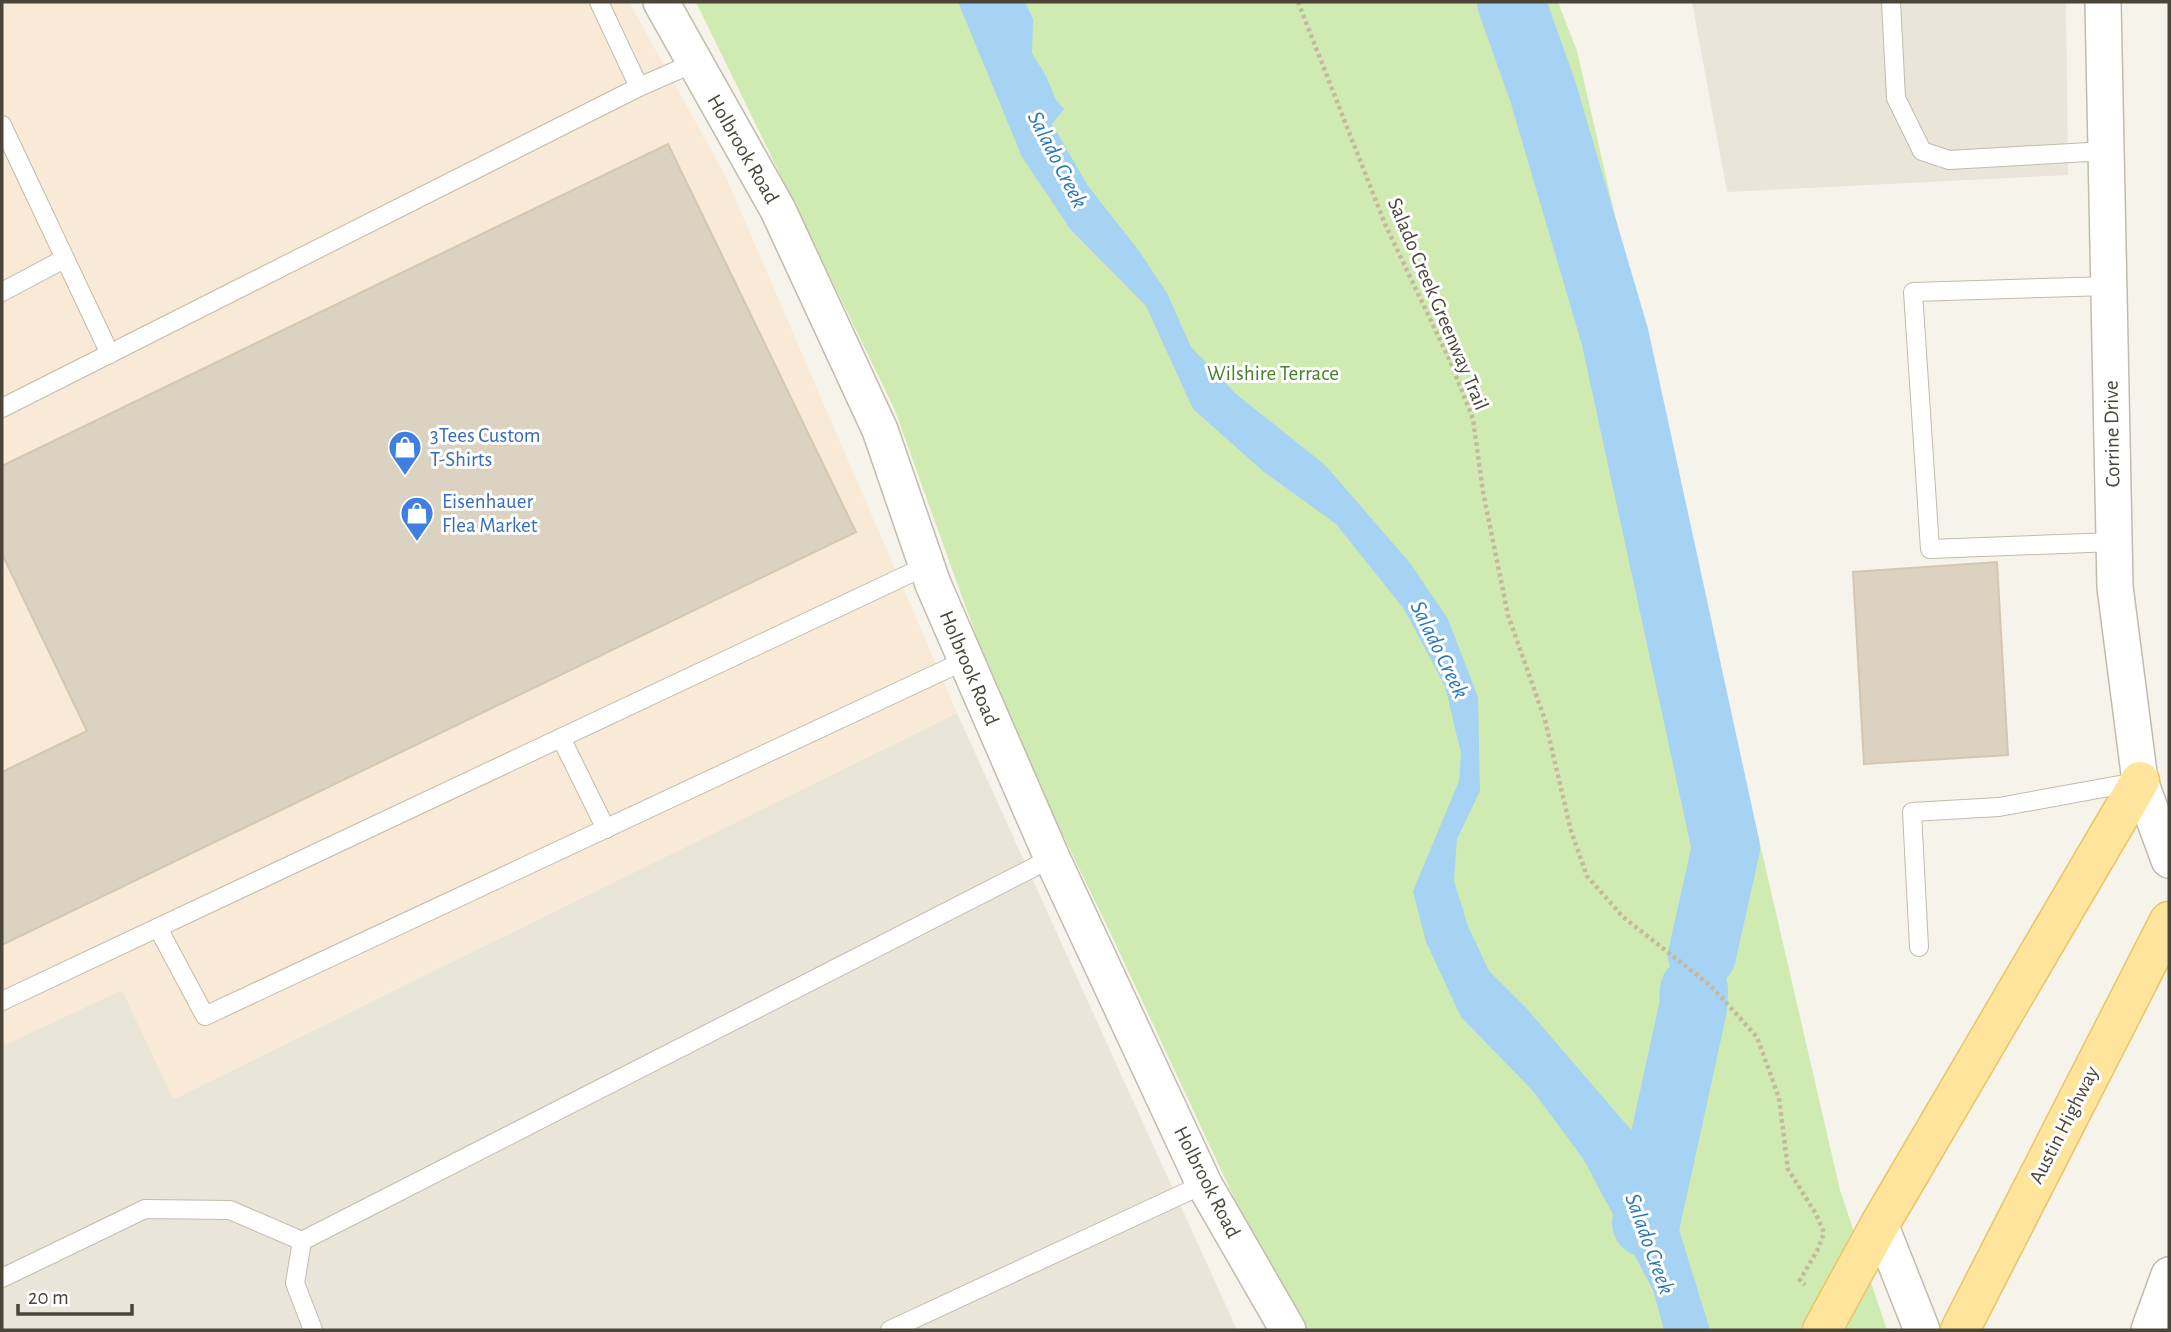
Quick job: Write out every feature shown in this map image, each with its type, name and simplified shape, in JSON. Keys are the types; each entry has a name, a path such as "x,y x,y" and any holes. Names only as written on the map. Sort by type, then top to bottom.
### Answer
{"main road":[{"path":"1822,1330 1880,1224 2140,781"},
{"name":"Austin Highway","path":"1960,1330 2169,921"}],"street":[{"name":"Holbrook Road","path":"661,2 778,209 874,417 926,566 1052,858 1204,1184 1288,1330"},
{"name":"Corrine Drive","path":"2104,2 2115,587 2140,781 2169,860"},
{"path":"1880,1224 1922,1330"},
{"path":"2149,1330 2169,1275"}],"lane":[{"path":"599,2 639,88"},
{"path":"1891,2 1896,99 1922,151 1949,160 2106,151"},
{"path":"2,408 639,88 694,63"},
{"path":"2,125 110,354"},
{"path":"2,292 64,260"},
{"path":"2109,285 1913,292 1930,549 2114,542"},
{"path":"2,1001 926,566"},
{"path":"158,928 205,1016 966,660"},
{"path":"561,738 606,829"},
{"path":"1919,947 1912,812 1999,807 2140,781"},
{"path":"302,1241 1052,858"},
{"path":"890,1330 1204,1184"},
{"path":"2,1278 145,1209 230,1210 302,1241"},
{"path":"302,1241 296,1283 313,1330"}],"path":[{"name":"Salado Creek Greenway Trail","path":"1298,2 1385,224 1450,361 1473,419 1483,492 1508,615 1545,720 1571,831 1587,876 1623,917 1711,986 1757,1037 1779,1098 1788,1169 1816,1214 1824,1233 1800,1280"}],"shaded area":[{"path":"2,2 629,2 725,175 957,713 173,1099 122,990 2,1046"},
{"path":"1692,2 2066,2 2068,175 1727,192"},
{"path":"957,713 1237,1330 2,1330 2,1046 122,990 174,1099"}],"green space":[{"name":"Wilshire Terrace","path":"696,2 1558,2 1577,51 1840,1190 1887,1330 1307,1330 1244,1219 1110,932 1005,716 894,408"}],"water":[{"name":"Salado Creek","path":"958,2 1025,2 1033,19 1032,53 1056,100 1064,109 1052,124 1088,186 1139,251 1167,293 1191,347 1236,394 1325,465 1410,563 1448,619 1478,697 1480,791 1457,839 1454,881 1468,926 1489,971 1528,1010 1638,1138 1674,1213 1710,1330 1664,1330 1653,1290 1584,1160 1533,1091 1461,1017 1426,942 1413,891 1459,781 1461,753 1445,686 1404,609 1336,524 1264,472 1193,409 1146,306 1071,230 1022,157"}],"building":[{"name":"Eisenhauer Flea Market","path":"668,144 856,532 2,945 2,772 87,731 2,554 2,466"},
{"path":"1997,562 2008,755 1864,764 1853,572"}],"waterway":[{"path":"1511,2 1543,92 1615,337 1726,848 1702,955"},
{"name":"Salado Creek","path":"1646,1223 1693,1008 1694,990"}],"place":[{"name":"3Tees Custom T-Shirts","path":"405,477"},
{"name":"Eisenhauer Flea Market","path":"417,543"}]}
